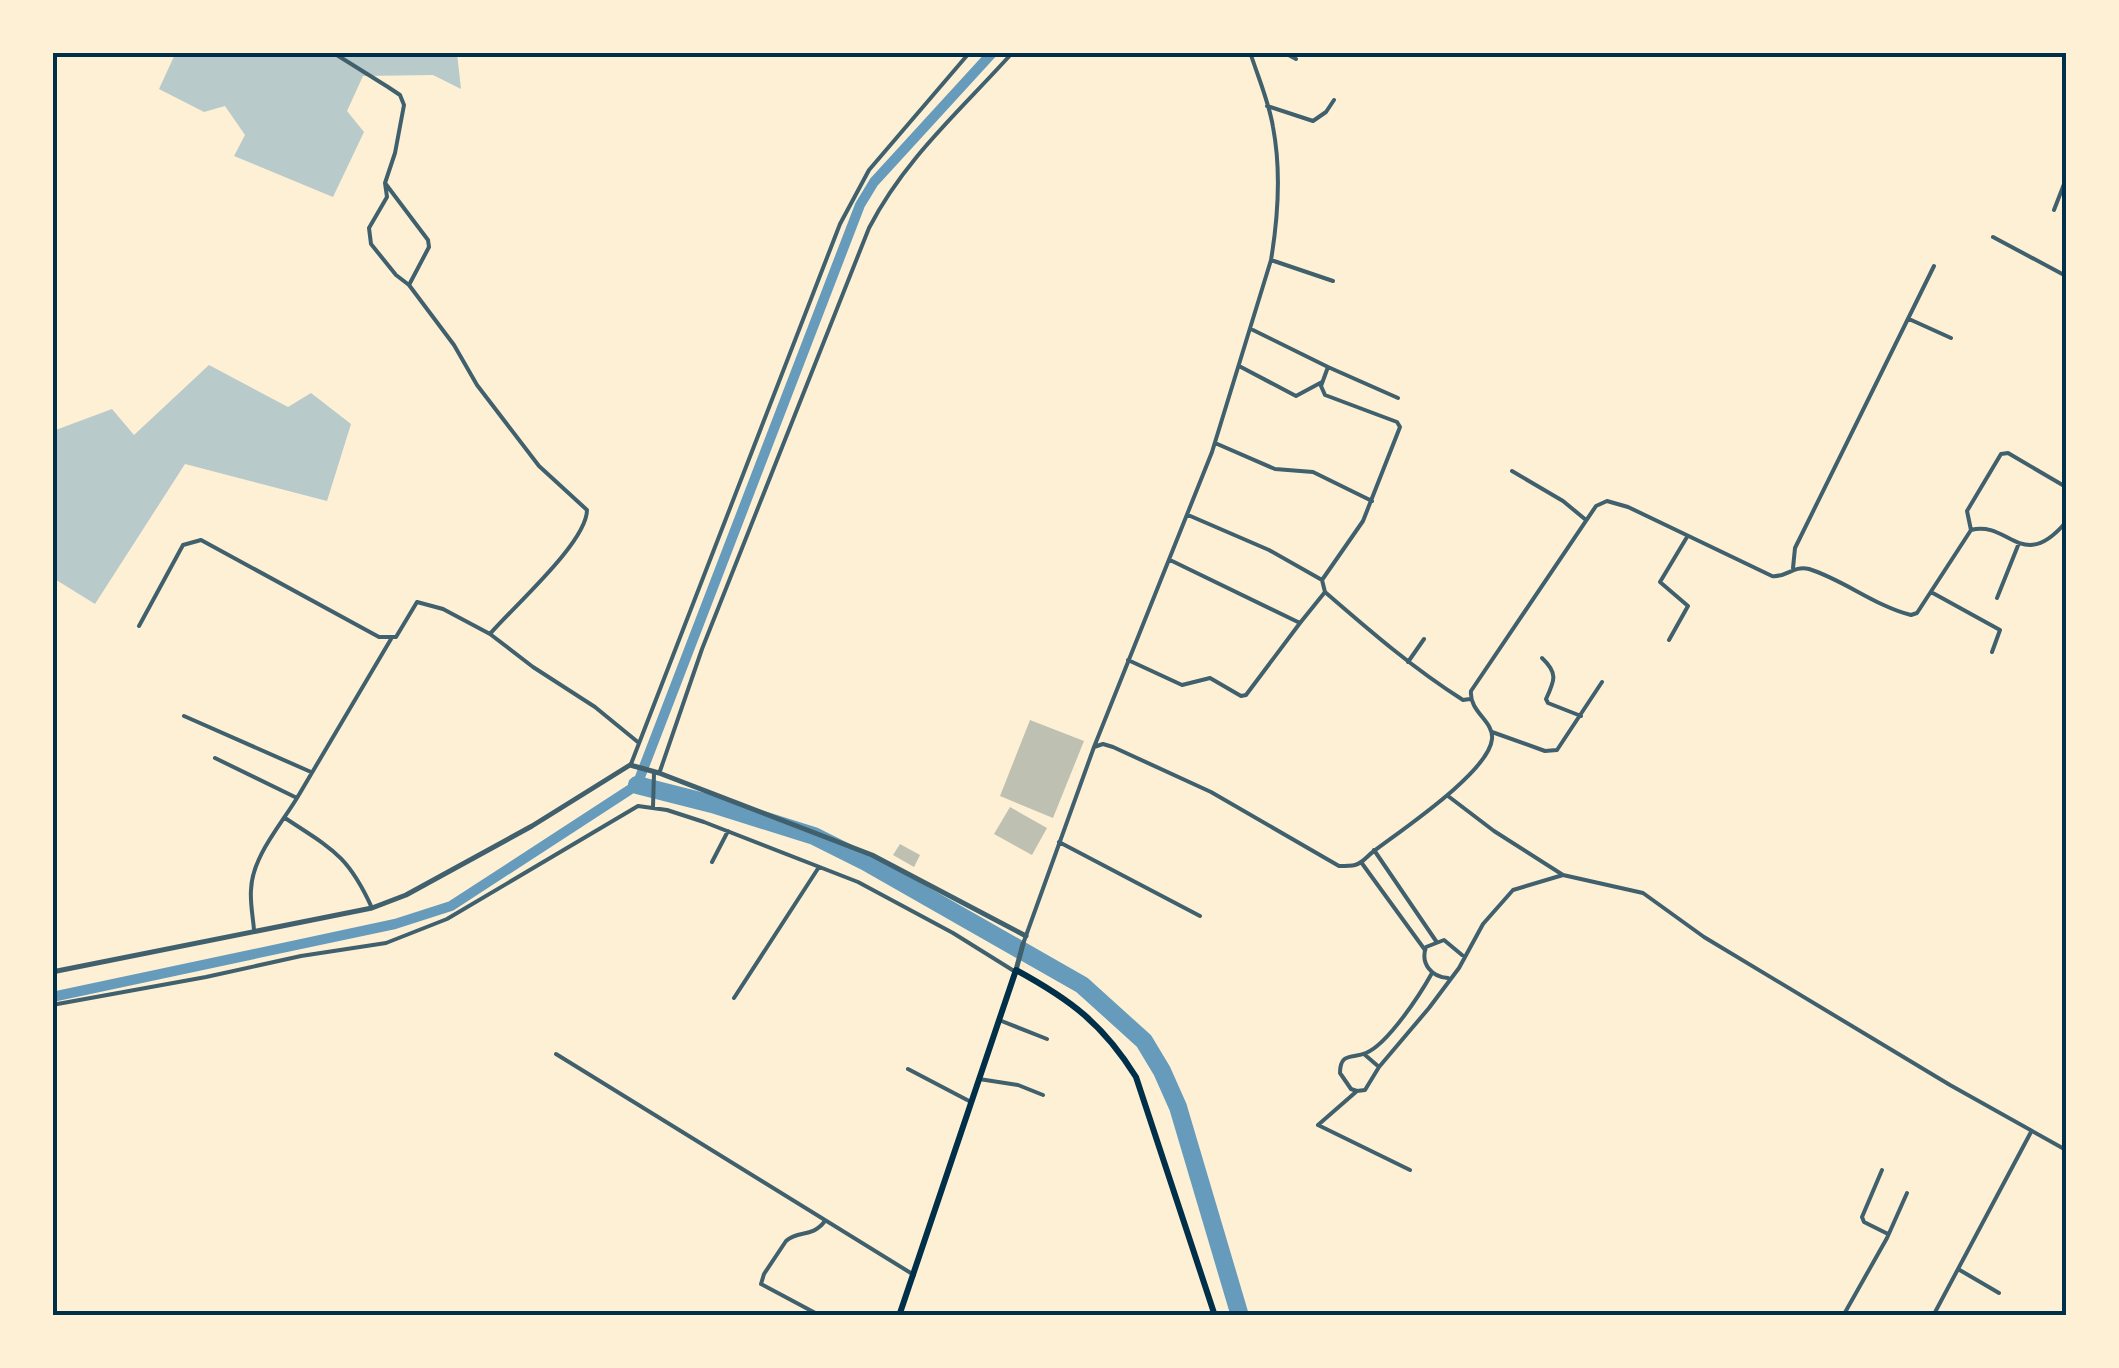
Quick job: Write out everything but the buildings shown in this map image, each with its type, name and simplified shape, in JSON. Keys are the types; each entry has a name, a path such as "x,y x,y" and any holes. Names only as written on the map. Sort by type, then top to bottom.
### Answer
{"main road":[{"path":"899,1316 1016,969 1084,1012 1117,1048 1136,1077 1215,1316"}],"street":[{"path":"332,52 388,86 400,95 404,105 396,153 385,183 388,196 368,237 396,276 409,284 539,466 587,510 585,524 562,560 537,581 490,634"},
{"path":"52,972 372,908 406,895 633,766 840,224 869,170 970,52"},
{"path":"652,807 655,774 869,228 896,180 1013,52"},
{"path":"52,1006 386,943 447,919 638,806 728,832 819,867 890,899 1016,969 1094,746 1214,443 1271,260 1276,232 1277,163 1273,126 1250,52"},
{"path":"1284,52 1296,59"},
{"path":"1267,106 1312,121 1326,112 1334,100"},
{"path":"2054,210 2066,179"},
{"path":"385,183 428,240 429,247 409,284"},
{"path":"1993,237 2066,276"},
{"path":"1271,260 1332,281"},
{"path":"1794,568 1795,548 1934,266"},
{"path":"1910,319 1951,338"},
{"path":"1250,330 1398,398"},
{"path":"1239,366 1296,396 1323,382"},
{"path":"1322,580 1363,521 1400,426 1325,395 1322,391 1328,367"},
{"path":"1214,443 1275,469 1313,472 1372,501"},
{"path":"1094,746 1113,747 1171,772 1258,818 1329,862 1339,866 1361,862 1448,796 1486,754 1492,744 1492,732 1470,699 1474,685 1596,506 1607,501 1628,508 1772,576 1807,568 1911,615 1917,613 1971,530 1967,511 2002,454 2008,453 2066,487"},
{"path":"1512,471 1564,501 1586,520"},
{"path":"1188,515 1269,550 1322,580 1326,592 1408,662 1463,700 1470,699"},
{"path":"1971,530 1986,528 2019,543 2043,542 2066,522"},
{"path":"1669,640 1688,606 1660,582 1687,538"},
{"path":"139,626 183,545 200,540 354,626 390,639"},
{"path":"1998,598 2019,543"},
{"path":"1170,560 1300,623"},
{"path":"1128,660 1182,685 1210,678 1241,696 1246,695 1326,592"},
{"path":"1931,592 2000,630 1992,652"},
{"path":"254,930 251,889 260,858 390,639 402,629 417,602 442,609 490,634 640,743"},
{"path":"1408,662 1424,639"},
{"path":"1542,658 1556,678 1546,698 1548,704 1581,716"},
{"path":"1492,732 1552,752 1557,750 1602,682"},
{"path":"184,716 312,772"},
{"path":"215,758 296,798"},
{"path":"633,766 872,854 1026,936"},
{"path":"1448,796 1563,875 1642,893 1704,937 2066,1150"},
{"path":"285,818 351,867 372,908"},
{"path":"712,862 728,832"},
{"path":"1059,842 1200,916"},
{"path":"1374,850 1436,941"},
{"path":"1361,862 1425,950 1424,960 1432,973 1448,978"},
{"path":"734,998 819,867"},
{"path":"1432,973 1390,1032 1364,1054 1349,1054 1340,1065 1344,1082 1356,1090 1365,1090 1459,968 1483,924 1513,890 1563,875"},
{"path":"1425,950 1436,941 1447,941 1463,956"},
{"path":"999,1020 1047,1039"},
{"path":"556,1054 914,1275"},
{"path":"1364,1054 1379,1067"},
{"path":"908,1069 972,1102"},
{"path":"979,1079 1044,1094"},
{"path":"1356,1090 1318,1125 1410,1170"},
{"path":"1933,1316 2031,1132"},
{"path":"1882,1170 1862,1218 1888,1234"},
{"path":"1843,1316 1907,1193"},
{"path":"821,1316 761,1284 790,1237 818,1230 826,1221"},
{"path":"1958,1270 1999,1293"}],"shaded area":[{"path":"176,52 457,53 461,89 433,75 363,76 347,111 364,132 333,197 234,156 245,135 225,106 204,112 159,89"},
{"path":"209,365 288,407 311,393 351,424 327,501 185,464 95,604 53,578 53,431 112,409 134,435"}],"waterway":[{"path":"52,997 395,924 451,906 637,785 860,205 874,182 993,52"},
{"path":"637,785 814,836 1082,985 1144,1041 1162,1071 1178,1107 1240,1316"}]}
